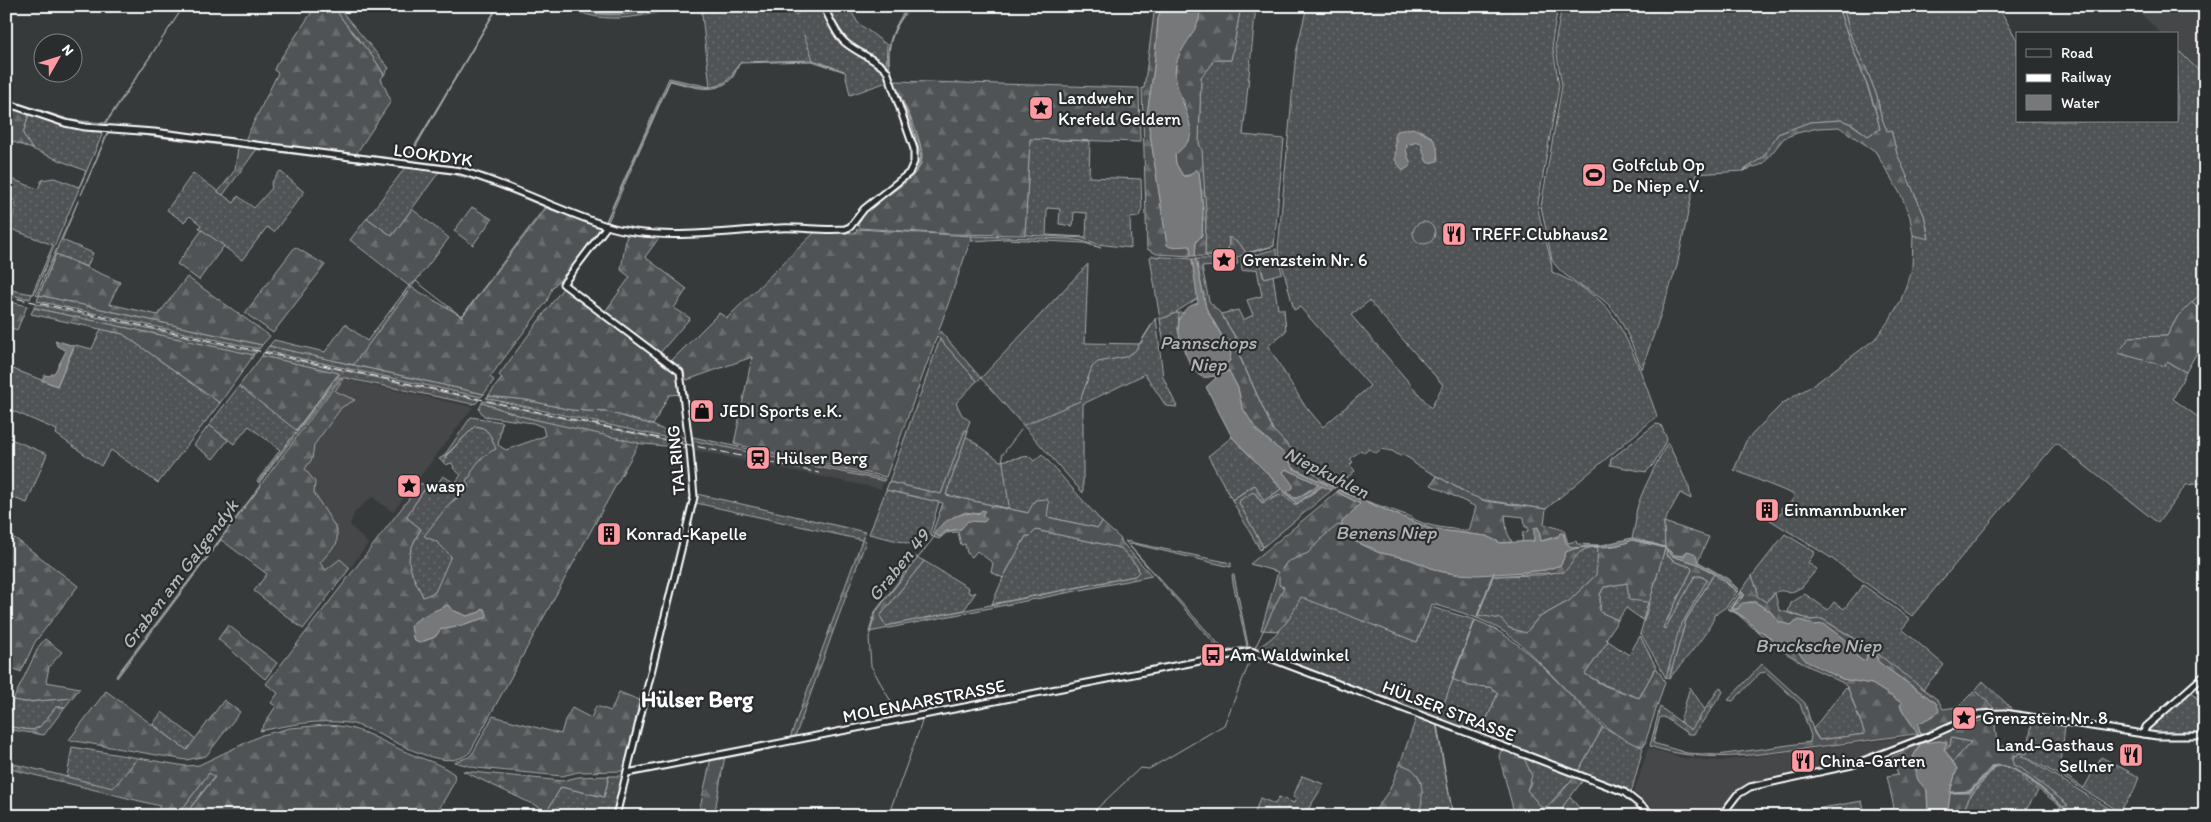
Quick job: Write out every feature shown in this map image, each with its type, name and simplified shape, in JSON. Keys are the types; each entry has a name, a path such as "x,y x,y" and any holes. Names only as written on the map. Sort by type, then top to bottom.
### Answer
{"street":[{"name":"LOOKDYK","path":"6,103 65,123 85,126 154,132 461,171 489,179 607,226 628,230 668,233 783,228 837,230 850,227 864,209 909,173 914,162 913,143 887,74 879,64 846,44 838,34 823,6"},
{"name":"TALRING","path":"607,226 563,284 680,372 694,498 616,816"},
{"name":"HÜLSER STRASSE","path":"1227,654 1251,651 1259,653 1624,792 1654,816"},
{"name":"MOLENAARSTRASSE","path":"627,773 1227,654"},
{"path":"2143,734 2146,727 2205,674"},
{"path":"1721,816 1737,795 1750,787 1852,765 1934,734 1980,714 2004,713 2143,734 2178,737 2205,736"}],"shaded area":[{"path":"2133,6 2205,6 2205,77 2178,50 2178,32 2160,32"},
{"path":"37,301 259,349 257,352 36,304"},
{"path":"265,351 481,397 479,400 263,353"},
{"path":"343,379 473,407 393,512 372,497 355,512 350,525 368,544 350,568 349,566 326,570 320,563 337,543 337,530 313,493 315,486 305,469 312,459 314,445 342,407 354,400 334,391"},
{"path":"486,398 687,442 687,445 483,401"},
{"path":"691,440 884,481 881,489 692,450"},
{"path":"1916,736 1853,760 1746,786 1735,794 1717,816 1662,816 1634,793 1648,748 1683,758 1720,761"}],"green space":[{"path":"184,6 105,125 62,121 6,102 6,99 71,120 105,123"},
{"path":"316,6 334,6 345,24 373,57 384,75 381,79 391,101 356,154 245,140 278,73 274,70 276,65"},
{"path":"334,6 337,6 389,68 384,75 373,57 345,24"},
{"path":"568,6 580,6 595,13 607,13 665,6 685,6 641,16 610,18 595,17 581,13"},
{"path":"701,6 756,6 768,14 774,6 791,6 795,15 811,6 821,6 840,41 877,65 884,72 902,120 887,82 850,95 845,72 812,61 740,63 733,77 719,87 703,88 670,81 608,222 606,221 669,78 710,87"},
{"path":"825,6 848,6 858,23 887,45 886,65 846,41"},
{"path":"908,6 911,6 901,20 889,47 890,40"},
{"path":"1155,6 1162,6 1158,19 1154,68 1147,114 1167,244 1171,247 1190,245 1191,256 1157,254 1147,249 1142,88 1144,88"},
{"path":"1201,6 1241,6 1231,60 1213,60 1210,67 1201,77 1199,143 1202,150 1206,212 1205,255 1228,254 1229,237 1240,244 1246,253 1274,246 1237,257 1195,256 1196,242 1202,235 1203,209 1199,173 1183,176 1176,164 1175,155 1189,140 1184,101 1178,92 1175,74 1177,56 1198,22"},
{"path":"1241,6 1256,6 1243,135 1284,139 1274,246 1246,253 1240,244 1229,238 1228,254 1205,255 1206,212 1199,143 1201,77 1210,67 1212,60 1231,60"},
{"path":"1307,6 1558,6 1552,42 1559,86 1538,203 1552,272 1590,293 1609,310 1617,321 1630,347 1657,416 1546,509 1478,499 1415,464 1403,455 1400,456 1392,451 1381,449 1376,453 1369,449 1364,453 1361,450 1350,459 1353,462 1350,465 1355,471 1336,487 1321,480 1273,430 1237,350 1241,346 1221,314 1238,310 1243,320 1253,315 1247,300 1262,296 1257,269 1242,271 1241,258 1258,254 1263,277 1273,275 1278,309 1284,309 1286,331 1268,346 1303,403 1323,427 1370,386 1300,307 1294,310 1278,249 1296,53","holes":["1420,130 1433,138 1422,147 1421,143 1417,142 1407,145 1406,150 1409,163 1395,147 1395,133","1369,301 1443,385 1431,408 1351,315"]},
{"path":"1562,6 1838,6 1871,98 1880,129 1868,136 1852,124 1841,120 1810,122 1778,134 1763,157 1743,171 1696,174 1677,266 1642,369 1615,312 1595,294 1563,273 1552,260 1541,206 1562,86 1555,43"},
{"path":"1838,6 1843,6 1851,37 1877,96 1881,116 1887,131 1891,130 1897,154 1924,215 1929,239 1913,235 1910,217 1901,195 1875,151 1839,127 1818,128 1784,138 1763,164 1743,171 1763,157 1778,134 1810,122 1841,120 1851,124 1868,136 1880,129 1872,98"},
{"path":"1843,6 1998,6 2016,38 2016,122 2178,122 2178,50 2205,77 2205,289 2178,316 2167,336 2130,337 2119,353 2164,365 2167,362 2186,372 2173,399 2205,422 2205,483 2186,485 2158,523 2056,443 1912,616 1828,556 1770,520 1783,512 1781,508 1791,502 1795,495 1734,470 1746,441 1783,403 1815,384 1875,339 1901,300 1912,268 1913,235 1929,238 1924,215 1897,154 1891,130 1887,132 1877,96 1851,37"},
{"path":"497,7 408,160 462,167 495,177 493,179 463,170 217,139 217,136 406,160"},
{"path":"889,47 891,73 920,146 922,159 912,177 873,208 858,226 857,223 862,214 905,178 916,160 915,141 888,68"},
{"path":"894,81 1139,88 1140,142 1030,139 1025,235 948,234 860,228 858,226 862,217 903,184 920,166 921,147 911,118"},
{"path":"6,105 29,113 23,134 32,149 6,139"},
{"path":"29,113 99,130 102,135 34,294 32,294 53,245 11,229 16,201 6,197 6,177 38,189 42,180 54,178 79,187 86,171 32,149 23,134"},
{"path":"122,130 463,173 491,182 601,228 466,177 439,172 392,236 367,218 405,168 109,131 81,195 108,131"},
{"path":"1030,139 1090,141 1089,177 1141,179 1142,212 1138,217 1130,218 1131,248 1097,244 1082,238 1025,235","holes":["1047,208 1060,209 1059,224 1073,226 1074,212 1087,213 1086,237 1046,235"]},
{"path":"238,147 257,149 223,195 218,192 235,170"},
{"path":"280,171 304,192 274,232 267,227 242,260 199,228 201,225 190,216 184,222 167,210 193,173 234,203 238,196 254,208 272,188 271,183"},
{"path":"79,199 62,240 93,253 87,267 56,254 39,295 262,345 259,349 37,301 39,296 36,295"},
{"path":"472,207 492,219 473,245 454,231"},
{"path":"545,207 601,228 576,262 552,288 547,301 490,377 494,380 484,394 269,346 274,340 325,352 345,324 367,341 409,286 462,316"},
{"path":"412,209 449,238 416,281 409,286 350,240 367,218 392,236"},
{"path":"1424,222 1432,225 1435,233 1432,241 1424,244 1416,241 1413,233 1416,225"},
{"path":"857,229 972,236 939,330 981,378 977,381 937,336 886,477 734,444 752,357 687,380 683,372 670,362 719,313 727,318 815,232 855,233"},
{"path":"202,230 224,246 199,280 177,264"},
{"path":"627,233 661,235 645,257 687,289 674,308 690,318 659,354 604,313 630,277 621,270"},
{"path":"972,236 1069,239 1083,241 1101,248 1084,243 1006,239 971,241"},
{"path":"295,247 325,265 273,333 245,313"},
{"path":"1276,249 1282,273 1264,278 1258,254"},
{"path":"56,254 120,282 109,304 158,315 187,277 270,336 262,345 39,295"},
{"path":"1150,257 1192,259 1198,298 1176,312 1179,314 1178,330 1182,345 1164,344"},
{"path":"1196,259 1237,259 1238,264 1202,267 1209,301 1221,314 1241,347 1237,351 1273,430 1321,480 1336,487 1334,488 1292,467 1289,459 1254,427 1242,407 1238,388 1228,370 1220,374 1230,360 1228,346 1206,308"},
{"path":"1088,264 1085,343 1140,344 1156,318 1163,377 1177,407 1166,406 1145,374 1083,404 1083,493 981,378"},
{"path":"563,288 679,377 681,394 669,395 653,425 608,412 571,410 527,400 488,396 502,378 499,375"},
{"path":"6,289 32,294 30,299 6,294"},
{"path":"2205,289 2205,338 2186,372 2167,362 2165,366 2118,353 2130,337 2167,336 2178,316"},
{"path":"6,301 27,306 17,330 6,326"},
{"path":"36,304 257,352 252,355 34,308"},
{"path":"34,308 254,355 220,403 123,334 31,314"},
{"path":"101,329 123,334 220,403 158,483 111,450 101,466 56,434 57,430 6,408 6,371 8,367 57,386 75,345 92,349"},
{"path":"940,339 977,381 956,403 962,415 970,421 941,494 889,482"},
{"path":"269,346 484,394 481,397 265,351"},
{"path":"263,353 479,400 473,404 340,377 259,483 257,481 280,450 249,426 234,444 209,425 239,386 297,430 338,373 262,356"},
{"path":"262,356 339,373 296,430 239,386"},
{"path":"341,378 343,379 335,391 355,400 342,407 314,445 312,459 305,469 315,482 314,493 337,530 337,543 320,563 326,570 340,559 350,568 303,629 254,591 267,574 220,539"},
{"path":"488,396 527,400 571,410 608,412 644,422 687,439 687,442 486,398"},
{"path":"483,401 687,445 687,448 633,443 524,417 482,403"},
{"path":"482,403 524,417 639,443 470,752 458,759 427,756 376,733 348,723 314,722 260,731 276,706 271,703 278,693 266,684 421,483 426,487 406,517 421,529 411,549 409,563 423,597 435,592 451,556 437,542 424,536 449,504 467,491 469,487 466,480 470,477 480,460 496,449 486,431 475,426 445,456 446,458 443,462 439,459 444,456 471,417 502,422 498,445 506,450 545,436 543,427 533,423 484,416 479,409","holes":["452,610 467,616 480,612 486,618 453,628 441,629 435,637 419,643 413,638 413,631"]},
{"path":"1656,424 1661,425 1667,439 1653,465 1646,472 1610,465 1611,459"},
{"path":"209,425 228,440 213,459 194,445"},
{"path":"475,426 484,428 487,431 497,449 480,459 468,483 467,491 454,499 425,536 437,542 452,556 435,593 423,597 409,563 411,549 421,529 406,517 426,487 432,491 443,476 455,483 461,475 453,468 454,466 451,463 446,465 443,462 445,457"},
{"path":"965,430 968,431 946,495 1028,513 1035,500 1047,499 1049,503 1047,517 1098,528 1102,522 1122,540 1120,540 1152,576 869,632 874,613 900,579 914,556 924,561 880,616 886,626 1135,576 1139,572 1138,567 1121,548 1036,530 1030,536 1026,536 1003,578 991,572 993,563 977,551 972,557 967,553 965,544 961,545 958,532 946,533 939,539 931,536 943,503 886,490 889,482 941,494","holes":["965,512 978,514 965,522 961,529 945,532 952,519"]},
{"path":"966,436 1000,461 1029,456 1034,461 1042,454 1102,522 1098,528 946,495"},
{"path":"6,437 47,454 27,503 6,495"},
{"path":"693,437 885,479 884,481 691,440"},
{"path":"1232,437 1281,489 1264,501 1254,485 1232,500 1208,456"},
{"path":"1668,443 1689,487 1691,499 1680,493 1664,522 1665,547 1632,538 1640,499"},
{"path":"1286,469 1319,484 1294,498 1287,492 1283,472"},
{"path":"1437,476 1466,493 1485,501 1546,509 1544,524 1564,530 1568,543 1576,541 1577,544 1608,547 1632,540 1665,548 1644,621 1648,602 1629,600 1627,583 1604,587 1600,594 1600,612 1618,620 1606,639 1608,641 1585,674 1605,686 1639,698 1656,667 1665,682 1644,746 1628,741 1611,731 1506,633 1479,619 1451,609 1432,604 1417,642 1301,597 1289,619 1279,631 1261,630 1278,572 1250,564 1337,492 1360,504 1342,522 1342,531 1353,540 1377,552 1409,559 1439,571 1455,574 1545,570 1561,565 1566,552 1572,548 1566,543 1564,534 1541,541 1539,529 1535,531 1534,541 1522,543 1523,532 1528,531 1528,527 1525,527 1524,517 1505,515 1507,532 1512,542 1501,543 1486,536 1431,529 1354,497 1409,516 1423,523 1469,531 1476,507 1431,485","holes":["1598,547 1596,575 1569,601 1538,618 1526,633 1509,628 1501,619 1478,615 1493,576 1564,572 1577,555 1585,549"]},
{"path":"1255,485 1264,501 1281,489 1297,504 1279,495 1264,503 1253,492 1240,500 1239,503 1263,547 1260,550 1232,500"},
{"path":"1323,486 1332,490 1263,547 1239,503 1240,500 1252,492 1264,503 1279,495 1297,504"},
{"path":"886,490 939,502 930,532 919,546 869,534"},
{"path":"697,494 865,532 862,540 696,503"},
{"path":"1664,522 1709,537 1698,561 1686,552 1684,556 1674,555 1665,547"},
{"path":"1036,530 1121,548 1138,567 1139,572 1135,576 992,604 1003,578 1026,536 1030,536"},
{"path":"1785,534 1815,552 1808,563 1817,569 1802,587 1790,593 1776,592 1766,602 1756,596 1757,589 1752,576"},
{"path":"6,535 16,539 78,586 35,642 21,672 6,665"},
{"path":"221,540 117,678 116,676"},
{"path":"862,540 866,541 795,737 790,738"},
{"path":"1125,541 1231,563 1231,567 1134,544 1129,545 1225,651 1247,646 1233,583 1232,575 1234,575 1248,645 1247,648 1227,653 1221,651"},
{"path":"1592,547 1598,547 1597,574 1569,601 1538,618 1526,634 1478,616 1493,576 1541,575 1566,570 1578,553"},
{"path":"1665,548 1667,551 1666,555 1676,562 1691,567 1692,570 1663,628 1695,576 1697,575 1708,580 1680,629 1666,678 1640,634"},
{"path":"1667,551 1672,556 1698,564 1714,574 1686,620 1669,679 1666,678 1679,629 1707,580 1701,576 1695,576 1665,629 1663,628 1692,570 1691,567 1676,562 1666,554"},
{"path":"924,561 969,588 968,592 972,594 976,592 964,610 886,626 880,616"},
{"path":"1714,574 1737,592 1726,607 1714,615 1703,637 1669,679 1686,620"},
{"path":"1752,576 1757,589 1757,596 1766,602 1775,593 1779,610 1811,620 1822,619 1870,648 1938,700 1943,709 1958,707 1975,690 1994,708 1974,713 1921,734 1917,724 1936,703 1877,661 1877,657 1867,653 1866,660 1863,661 1857,657 1856,654 1859,650 1824,625 1815,625 1799,620 1791,625 1779,622 1770,611 1755,602 1749,602 1738,609 1731,609 1745,595 1741,591"},
{"path":"1627,583 1649,601 1643,620 1626,608 1618,620 1600,612 1600,594 1604,587"},
{"path":"1863,585 1910,619 1902,629 1944,665 1922,690 1871,648 1822,619 1811,620 1788,612 1791,603 1805,594 1828,610 1834,602 1844,609"},
{"path":"1739,593 1740,596 1730,610 1727,609"},
{"path":"1301,596 1417,642 1431,607 1475,620 1452,679 1470,686 1490,687 1498,693 1480,735 1256,649 1278,632 1292,613"},
{"path":"1738,614 1782,648 1797,651 1806,660 1842,679 1872,684 1902,703 1900,705 1918,736 1914,734 1768,753 1728,756 1689,755 1669,752 1650,746 1660,707 1691,730 1720,687 1723,692 1694,734 1688,734 1664,717 1660,717 1653,743 1687,753 1718,755 1810,742 1811,736 1800,704 1766,672 1760,673 1733,701 1728,700 1762,664 1805,703 1814,733 1819,740 1865,734 1848,688 1843,683 1804,664 1774,646"},
{"path":"1475,620 1494,629 1528,653 1603,727 1577,773 1480,735 1498,693 1490,687 1470,686 1452,679"},
{"path":"228,625 277,663 265,679 218,639"},
{"path":"1640,636 1656,667 1639,698 1605,685 1585,674 1608,641 1629,655"},
{"path":"45,639 62,652 49,667 46,682 80,688 72,698 26,702 13,700 39,646"},
{"path":"1983,681 2013,710 1985,711 1962,719 1961,717 1973,712 1994,708 1975,690"},
{"path":"1690,687 1705,710 1691,731 1680,722"},
{"path":"1846,687 1865,734 1819,740 1813,729"},
{"path":"2191,690 2205,710 2205,735 2172,735 2149,732 2150,727"},
{"path":"106,691 187,750 224,700 240,712 206,756 186,760 69,740"},
{"path":"619,692 642,701 625,771 578,772 562,776 477,768 454,762 469,757 493,716 561,734 565,720 572,708 591,718 596,706 611,711"},
{"path":"72,698 65,707 56,707 36,729 6,726 6,715 13,700 26,702"},
{"path":"56,707 65,707 44,735 6,729 6,726 36,729"},
{"path":"162,712 196,739 187,751 153,724"},
{"path":"1417,716 1437,724 1453,816 1418,816 1421,799 1420,781 1414,771 1400,764"},
{"path":"2014,716 2036,719 2033,723 2065,726 2060,772 2084,788 2101,757 2139,777 2133,793 2121,809 2119,811 2018,753 2027,754 2032,723 2011,720"},
{"path":"1987,719 1998,719 1999,724 1995,726 1997,744 2019,752 2018,755 2013,756 2013,765 2021,768 2068,805 2063,807 2020,772 2001,765 1992,766 1969,791 1950,792 1957,769 1953,762 1971,742 1951,738 1950,746 1944,749 1940,741 1924,744 1923,742"},
{"path":"326,725 349,728 368,734 437,764 454,774 455,781 435,816 184,816 215,777 209,773 177,816 153,816 160,806 6,768 6,762 113,788 138,758 185,766 199,765 262,735 290,728"},
{"path":"1603,727 1643,748 1631,793 1577,773"},
{"path":"1951,738 1971,742 1953,762 1944,749 1950,746"},
{"path":"1921,743 1913,757 1921,783 1927,790 1928,816 1869,816 1894,808 1887,776 1898,774 1892,757"},
{"path":"72,747 138,758 113,789 67,777"},
{"path":"1502,748 1523,756 1532,776 1527,790 1542,808 1555,800 1575,776 1584,779 1563,806 1563,816 1515,816 1499,756"},
{"path":"2014,755 2027,759 2117,813 2115,816 2063,816 2059,808 2061,807 2022,776 2022,779 2038,791 2022,816 1961,816 1969,798 1995,767 1970,793 1950,792 1970,791 1995,765 2016,769 2063,806 2067,804 2018,767 2012,765"},
{"path":"725,756 714,816 698,816 711,759"},
{"path":"1523,756 1575,776 1546,808 1542,808 1527,790 1531,783"},
{"path":"1400,764 1414,771 1420,781 1422,799 1418,816 1371,816 1390,789"},
{"path":"1995,766 1969,798 1961,816 1947,816 1950,793 1970,793"},
{"path":"463,771 562,781 578,777 609,776 604,797 561,787 547,811"},
{"path":"209,773 215,776 184,816 177,816"},
{"path":"609,776 623,776 613,816 557,816 547,811 561,787 604,797"},
{"path":"1302,776 1324,784 1304,816 1258,816 1255,812 1260,798 1275,804 1279,797 1294,803 1296,799 1293,797"},
{"path":"1570,796 1585,816 1563,816 1563,806"},
{"path":"1862,801 1866,816 1799,816 1799,812"}],"water":[{"path":"1162,6 1201,6 1198,22 1180,53 1175,74 1191,131 1188,142 1175,155 1176,164 1183,176 1189,176 1196,169 1199,172 1203,209 1202,235 1196,242 1195,256 1191,256 1190,246 1170,247 1167,245 1147,114 1154,68 1158,19"},
{"path":"1413,128 1433,138 1437,147 1438,161 1428,163 1421,143 1417,142 1407,145 1406,150 1411,165 1403,171 1395,160 1395,136 1397,131"},
{"name":"Pannschops Niep","path":"1192,259 1196,259 1206,308 1231,353 1230,360 1220,374 1229,371 1238,388 1242,407 1258,432 1285,454 1294,469 1334,488 1332,490 1321,486 1297,504 1232,437 1206,387 1216,378 1214,376 1202,377 1195,371 1187,358 1180,339 1178,324 1180,317 1189,307 1198,303","holes":["1286,469 1318,484 1297,498 1294,498 1287,492 1293,488 1293,485 1283,472"]},
{"path":"55,340 74,346 57,386 42,380 45,375 49,376 55,372 66,351 57,346"},
{"name":"Benens Niep","path":"1338,490 1431,529 1486,536 1501,543 1534,541 1534,528 1538,527 1541,541 1558,537 1560,533 1563,533 1566,543 1572,548 1582,547 1566,552 1561,565 1545,570 1477,575 1439,571 1409,559 1377,552 1351,540 1342,532 1342,522 1360,504 1337,492"},
{"path":"982,510 985,511 982,515 987,518 984,522 968,521 961,529 946,531 940,537 934,534 942,524 953,517 966,513 978,514"},
{"name":"Benens Niep","path":"1632,538 1665,547 1674,555 1684,556 1689,551 1696,555 1697,561 1728,579 1739,590 1737,592 1719,576 1698,564 1672,556 1665,548 1632,540 1625,543 1582,547 1602,545"},
{"name":"Brucksche Niep","path":"1741,591 1744,596 1738,599 1732,610 1738,609 1742,603 1755,602 1770,611 1779,622 1791,625 1799,620 1815,625 1824,624 1859,650 1856,654 1857,657 1863,661 1866,660 1868,652 1877,657 1878,661 1885,667 1936,703 1939,710 1938,713 1918,724 1921,736 1918,736 1900,705 1902,703 1872,684 1842,679 1806,661 1797,651 1789,652 1782,649 1742,615 1730,610 1740,596"},
{"path":"448,605 452,610 467,616 480,612 483,608 487,613 486,618 453,628 441,629 435,637 418,643 413,638 411,625 423,616"},
{"path":"1947,742 1944,749 1957,769 1951,788 1947,816 1928,816 1927,790 1918,780 1916,774 1917,762 1913,757 1921,743"}],"waterway":[{"path":"574,6 584,11 606,15 628,14 661,9 666,6"},
{"name":"Graben am Galgendyk","path":"889,66 893,34 910,6"},
{"path":"407,160 498,7"},
{"path":"804,35 813,60"},
{"name":"Graben am Galgendyk","path":"606,222 670,80 693,86 717,86 730,78 741,62 813,60 844,71"},
{"path":"890,71 893,81"},
{"path":"860,222 865,212 916,172 921,157 909,116 898,94"},
{"name":"Graben am Galgendyk","path":"347,364 353,365 416,281 462,317 546,208 600,227"},
{"path":"2192,303 2205,312"},
{"name":"Graben 49","path":"1161,319 1176,313 1184,313"},
{"name":"Graben 49","path":"1024,425 1080,401 1092,367 1098,362 1125,357 1135,351 1155,319"},
{"name":"Graben am Galgendyk","path":"335,380 340,374"},
{"name":"Graben am Galgendyk","path":"259,481 332,384"},
{"name":"Graben 49","path":"990,507 1007,509 1009,506 1002,455 1021,430"},
{"name":"Graben am Galgendyk","path":"117,676 261,486"},
{"path":"1282,569 1287,562 1308,553 1324,536 1338,525 1342,526"},
{"name":"Graben 49","path":"899,716 871,666 869,638 875,613 935,536"},
{"path":"1477,616 1494,572"},
{"path":"1255,648 1284,587 1279,585 1279,577"},
{"path":"1438,719 1475,621"},
{"path":"1089,816 1140,768 1149,769 1224,725 1253,654"},
{"name":"Graben 49","path":"888,816 922,718"},
{"path":"1436,724 1453,816"},
{"path":"1950,793 1971,791 1992,767 2001,766 2020,773 2040,787 2064,808 2068,816"}],"railway":[{"path":"6,296 819,473"}],"place":[{"name":"Landwehr Krefeld Geldern","path":"1041,108"},
{"name":"Golfclub Op De Niep e.V.","path":"1594,175"},
{"name":"TREFF.Clubhaus2","path":"1454,234"},
{"name":"Grenzstein Nr. 6","path":"1224,260"},
{"name":"JEDI Sports e.K.","path":"702,411"},
{"name":"Hülser Berg","path":"758,458"},
{"name":"wasp","path":"409,486"},
{"name":"Einmannbunker","path":"1767,510"},
{"name":"Konrad-Kapelle","path":"609,534"},
{"name":"Am Waldwinkel","path":"1213,655"},
{"name":"Grenzstein Nr. 8","path":"1964,718"},
{"name":"Land-Gasthaus Sellner","path":"2131,755"},
{"name":"China-Garten","path":"1803,761"}],"district":[{"name":"Hülser Berg","path":"697,699"}],"water label":[{"name":"Niepkuhlen","path":"1327,472"}]}
